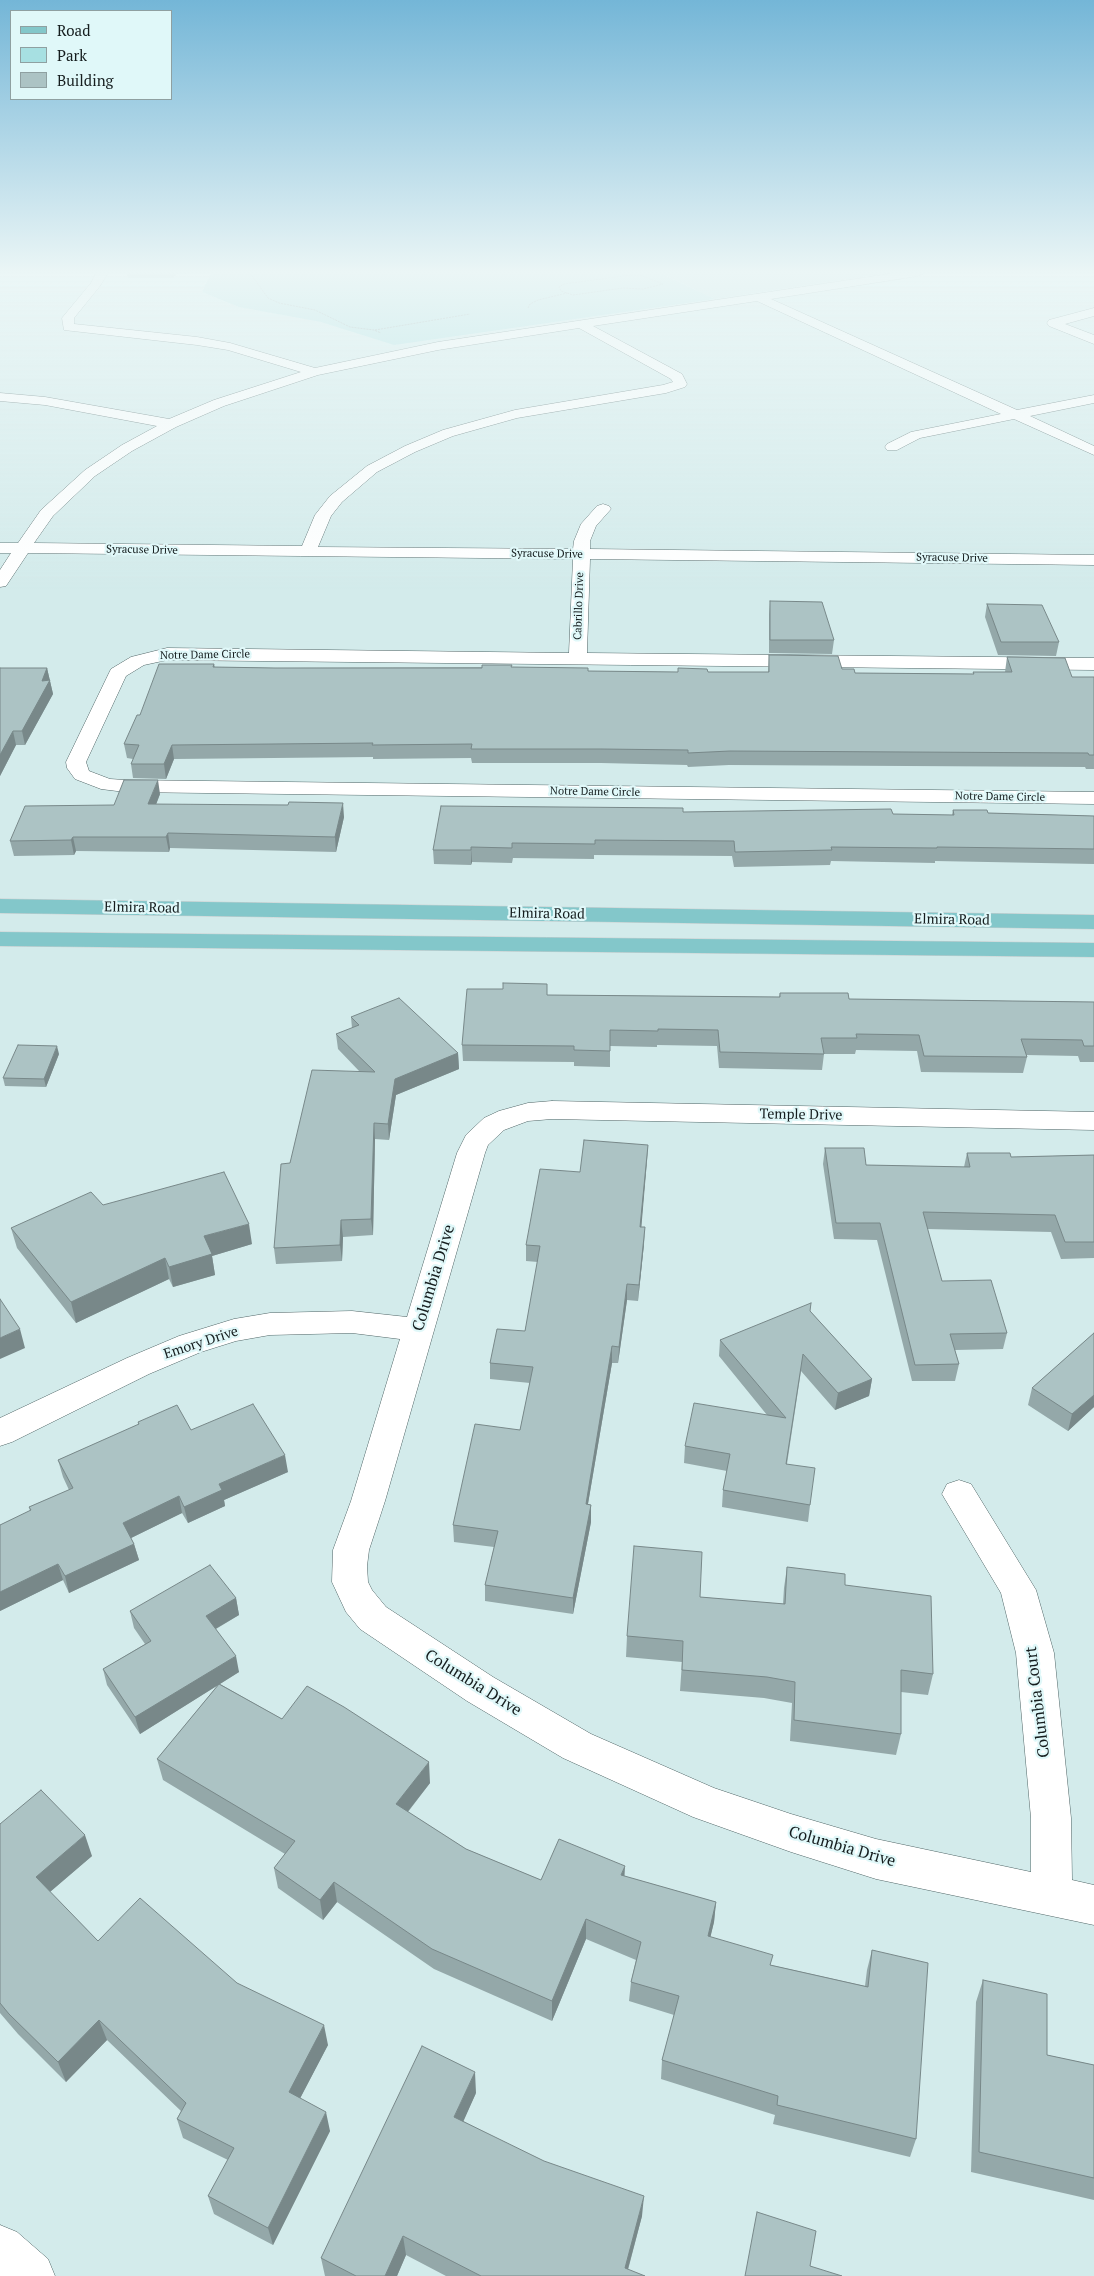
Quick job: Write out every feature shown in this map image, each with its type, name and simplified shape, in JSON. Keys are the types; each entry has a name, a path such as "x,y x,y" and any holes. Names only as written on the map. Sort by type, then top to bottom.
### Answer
{"main road":[{"name":"Elmira Road","path":"0,906 1094,922"},
{"path":"0,920 24,920 142,908"},
{"name":"Elmira Road","path":"0,939 1094,950"}],"street":[{"path":"0,582 47,514 80,481 115,456 171,424 228,400 293,379"},
{"path":"308,552 323,515 336,499 372,469 410,449 448,433 515,414 666,389 680,384 678,379"},
{"path":"936,379 1094,451"},
{"path":"0,397 45,401 171,424"},
{"path":"892,447 916,435 1094,399"},
{"name":"Cabrillo Drive","path":"578,659 582,541 589,524 603,509"},
{"name":"Syracuse Drive","path":"0,548 1094,560"},
{"name":"Notre Dame Circle","path":"1094,664 175,654 153,656 132,663 118,673 78,756 77,768 82,775 98,782 125,786 1094,798"},
{"name":"Temple Drive","path":"509,1117 528,1112 552,1110 1094,1121"},
{"name":"Columbia Drive","path":"509,1117 484,1132 470,1152 469,1163 351,1550 350,1582 359,1602 373,1618 480,1689 577,1746 707,1804 791,1833 876,1859 1094,1905"},
{"name":"Emory Drive","path":"0,1433 138,1366 190,1344 234,1330 270,1324 352,1322 419,1330"},
{"name":"Columbia Court","path":"959,1494 1018,1590 1035,1654 1050,1818 1052,1897"},
{"path":"0,2249 31,2276"}],"building":[{"path":"770,601 822,602 834,640 770,640"},
{"path":"987,604 1042,605 1059,642 1001,642"},
{"path":"769,655 838,656 842,669 854,669 855,673 974,674 973,672 1012,672 1007,657 1065,658 1072,677 1094,677 1094,755 1089,755 1088,753 730,751 688,753 688,750 471,749 472,744 372,745 373,743 172,745 164,764 131,764 139,745 124,744 137,715 140,715 159,664 214,664 213,667 275,668 482,668 482,665 512,665 511,667 588,668 588,671 678,672 678,668 707,669 708,672 769,672"},
{"path":"0,668 47,668 42,681 50,680 22,731 13,731 0,755"},
{"path":"124,780 158,780 148,804 288,805 289,802 343,803 335,837 168,833 166,837 73,837 71,840 10,841 25,806 114,805"},
{"path":"441,806 683,808 683,812 891,809 893,814 954,815 953,810 987,810 988,813 1094,816 1094,849 831,847 832,850 735,852 734,841 595,840 595,844 512,843 512,848 471,847 471,850 433,850"},
{"path":"503,983 547,984 547,995 780,997 780,993 848,993 849,999 1094,1002 1094,1046 1084,1046 1082,1040 1021,1039 1027,1057 924,1056 919,1035 856,1034 857,1038 821,1038 824,1054 720,1052 718,1030 658,1029 658,1031 610,1030 610,1051 574,1050 574,1046 462,1045 467,989 503,989"},
{"path":"399,998 458,1053 395,1079 388,1124 374,1123 371,1219 341,1220 340,1245 274,1248 281,1164 290,1163 312,1070 375,1072 336,1034 359,1025 351,1017"},
{"path":"18,1045 57,1046 44,1079 3,1078"},
{"path":"584,1140 648,1145 640,1227 645,1227 639,1285 627,1284 619,1347 612,1346 586,1504 591,1505 573,1598 485,1585 498,1531 453,1525 475,1424 520,1430 533,1367 490,1363 497,1329 525,1331 540,1246 526,1245 540,1169 580,1172"},
{"path":"825,1148 864,1148 866,1165 970,1167 967,1153 1010,1153 1011,1157 1094,1155 1094,1242 1065,1242 1055,1215 923,1212 942,1281 991,1280 1007,1333 950,1334 959,1364 915,1365 880,1223 836,1223"},
{"path":"224,1172 249,1224 204,1236 212,1254 169,1267 165,1258 71,1302 11,1228 91,1192 103,1205"},
{"path":"0,1299 20,1329 0,1338"},
{"path":"811,1303 810,1311 872,1379 838,1393 803,1354 786,1464 815,1468 810,1505 723,1490 730,1454 685,1446 694,1403 786,1418 720,1340"},
{"path":"1094,1333 1094,1395 1072,1414 1032,1388"},
{"path":"253,1404 285,1455 219,1484 222,1490 184,1507 179,1496 123,1523 134,1544 65,1576 58,1564 0,1592 0,1525 31,1510 29,1507 73,1488 58,1460 177,1405 191,1430"},
{"path":"634,1546 702,1552 700,1597 785,1604 787,1567 845,1574 845,1585 931,1596 933,1674 901,1670 901,1734 794,1720 795,1682 767,1677 682,1670 683,1641 627,1636"},
{"path":"210,1565 236,1598 206,1616 236,1656 135,1717 103,1669 151,1641 130,1611"},
{"path":"219,1684 282,1719 307,1686 344,1707 429,1762 396,1804 466,1849 541,1880 559,1839 625,1866 621,1875 716,1902 708,1936 773,1955 770,1965 868,1987 872,1950 928,1963 916,2139 777,2105 778,2096 662,2060 679,1996 631,1982 641,1942 586,1919 552,2001 432,1949 334,1882 320,1900 274,1868 295,1841 157,1759"},
{"path":"41,1790 85,1835 36,1877 98,1941 140,1898 237,1983 324,2025 289,2092 326,2112 268,2228 208,2196 234,2148 177,2119 186,2103 99,2020 58,2062 0,2003 0,1824"},
{"path":"983,1980 1047,1994 1047,2055 1094,2065 1094,2178 979,2152"},
{"path":"422,2046 475,2072 454,2117 544,2161 644,2196 625,2268 645,2276 481,2276 403,2236 385,2276 356,2276 321,2258"},
{"path":"757,2212 816,2231 810,2266 842,2276 745,2276"}]}
